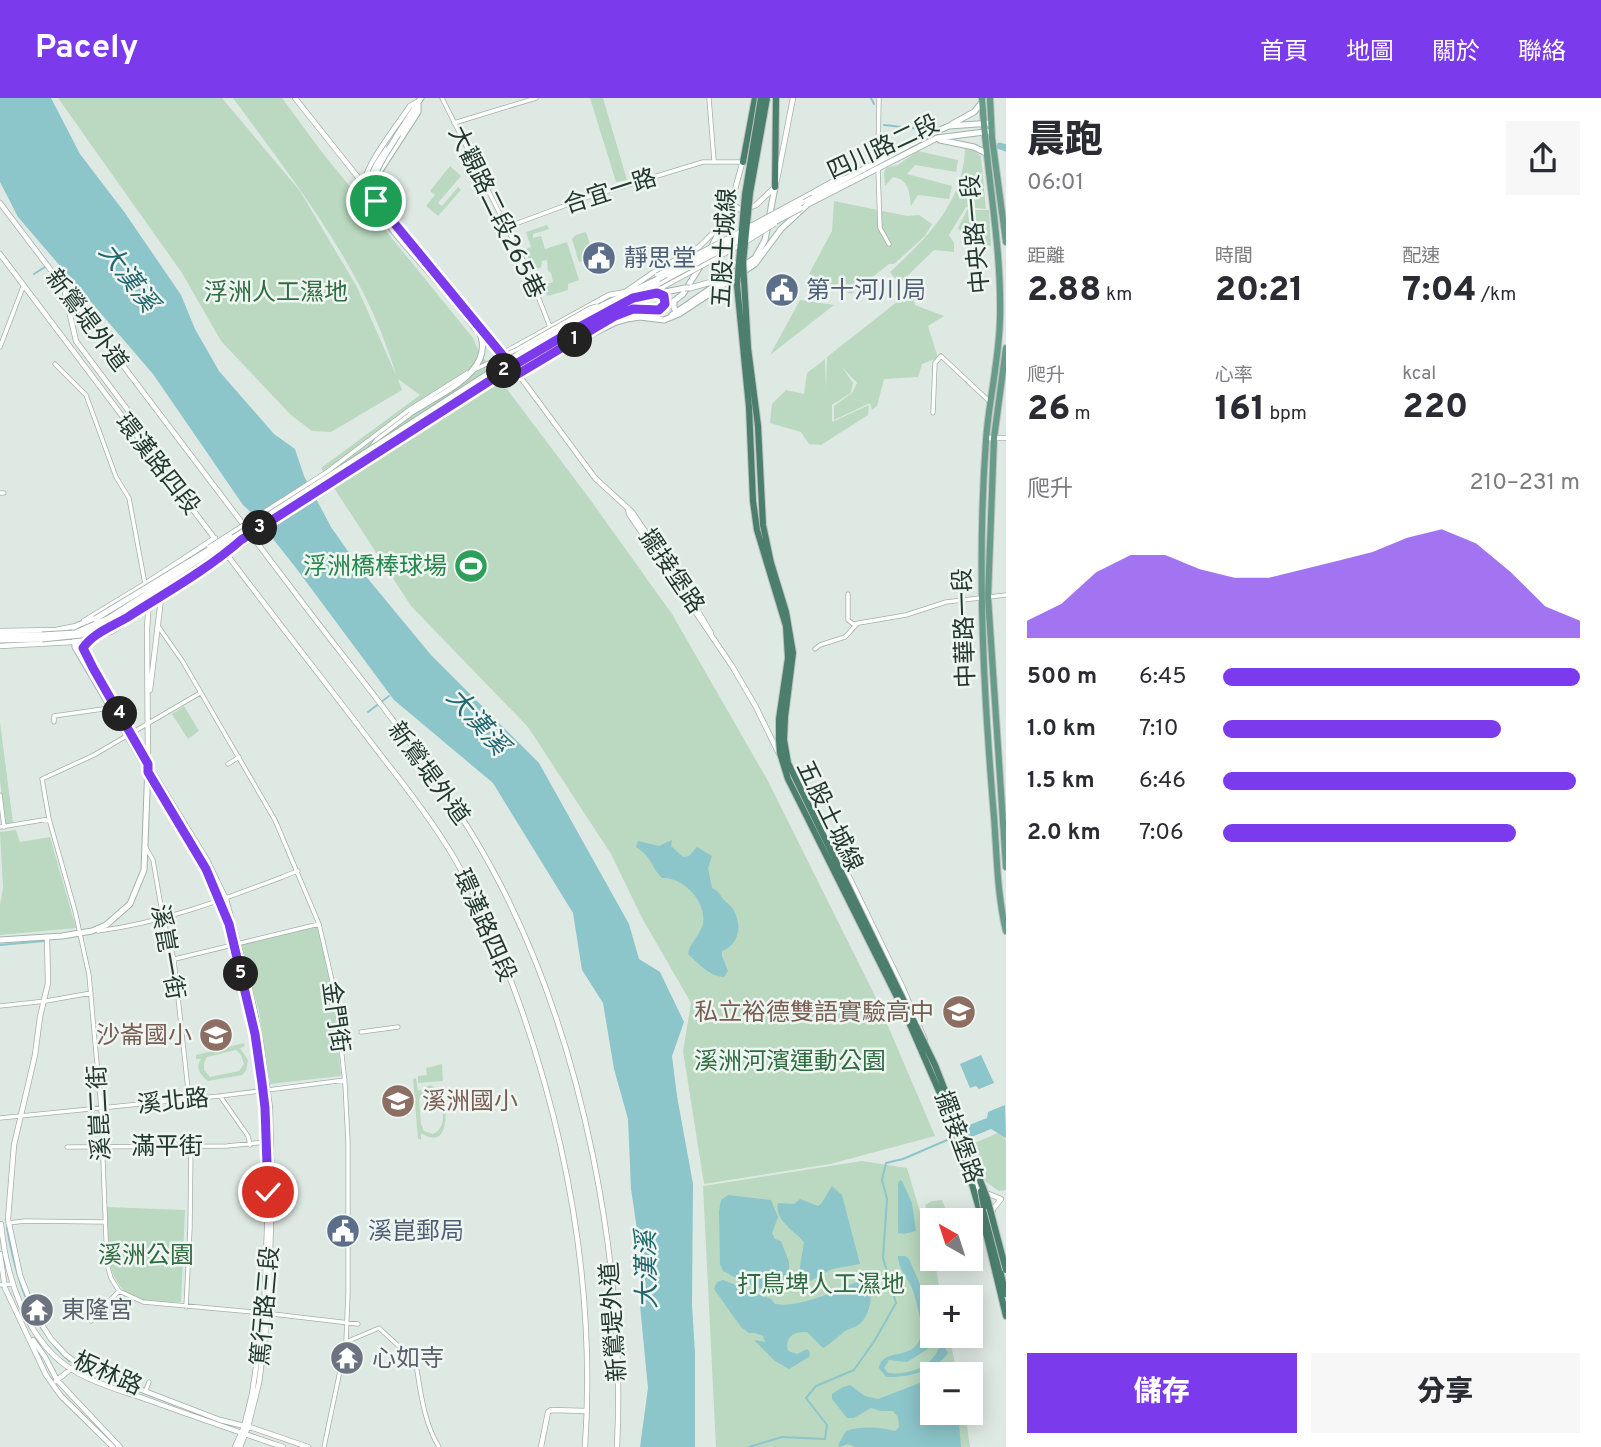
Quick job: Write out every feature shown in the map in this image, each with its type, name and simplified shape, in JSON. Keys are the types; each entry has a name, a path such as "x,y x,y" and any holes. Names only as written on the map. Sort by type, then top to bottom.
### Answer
{"highway":[{"path":"743,162 755,98"},
{"name":"五股土城線","path":"761,98 745,195 737,285 757,530 786,626 788,658 779,719 780,753 788,779 929,1065 955,1128 987,1237 1006,1316"},
{"name":"五股土城線","path":"767,98 750,193 743,263 748,348 758,426 763,525 786,612 793,653 785,717 784,740 788,763 919,1031 974,1159 1006,1270"},
{"path":"775,187 776,98"},
{"path":"974,1159 1006,1292"},
{"path":"966,1163 984,1205"}],"main road":[{"path":"987,127 990,98"},
{"path":"364,184 376,177 418,112 418,99"},
{"path":"371,449 380,436 472,373 483,352 482,337 477,327 375,201 372,190 375,172 418,99"},
{"path":"983,100 987,127"},
{"path":"949,126 974,112 983,100"},
{"name":"四川路二段","path":"801,205 878,159 949,126 987,127"},
{"name":"四川路二段","path":"801,205 937,138 987,127"},
{"name":"中央路一段","path":"987,127 986,153 997,246 1000,323"},
{"name":"中央路一段","path":"987,127 1006,242"},
{"path":"930,141 940,140 974,146 986,153"},
{"path":"376,177 376,201 384,206 518,374 625,311 662,309 665,299 657,293"},
{"path":"678,313 760,252 765,240 775,187"},
{"path":"589,332 632,318 664,320 678,313 755,264 781,229 809,203"},
{"path":"0,940 92,931 106,925 130,904 138,888 146,848 148,764 110,708 73,642 73,634 78,625 95,619 206,550 239,537 561,338 801,205"},
{"path":"0,635 70,638 95,631 523,351 625,292 801,205"},
{"path":"678,313 674,301 685,292 728,213"},
{"path":"633,298 725,278"},
{"name":"中華路一段","path":"1000,323 989,401 984,598 1003,856 1001,905 1006,931"},
{"name":"中華路一段","path":"990,438 1006,348"},
{"path":"148,772 83,651 85,645 93,637 226,553 239,537"},
{"name":"中華路一段","path":"1003,856 1006,867"}],"street":[{"path":"295,98 376,201"},
{"name":"大觀路二段265巷","path":"442,98 527,268 550,327"},
{"path":"454,123 536,98"},
{"path":"709,98 714,161"},
{"path":"502,354 609,295 625,292 699,247 716,232 728,213 734,193 755,98"},
{"path":"734,193 734,205 742,211 756,205 775,187 793,98"},
{"path":"879,98 880,228 889,244"},
{"path":"356,191 364,184 365,176 410,106 418,99"},
{"path":"393,422 471,371 478,361 481,348 474,328 380,215 371,198 369,190 372,173 398,134"},
{"name":"合宜一路","path":"507,227 588,197 703,162 743,162"},
{"path":"658,277 836,179 844,178"},
{"name":"新鶯堤外道","path":"0,203 456,807 498,880 535,963 563,1042 593,1155 607,1248 618,1374 617,1447"},
{"path":"561,338 582,331 748,241 793,211"},
{"name":"環漢路四段","path":"0,254 138,439 425,812 455,860 484,915 539,1061 567,1172 583,1297 587,1411 585,1447"},
{"path":"0,347 23,286"},
{"path":"65,291 76,341 133,417 138,439"},
{"path":"206,550 328,471 393,422 462,376 516,350 590,308 603,305"},
{"name":"中央路一段","path":"1000,323 1006,331"},
{"path":"933,414 935,363 941,356 989,401"},
{"path":"138,610 525,363 529,357"},
{"path":"55,364 86,395 116,477 129,498 149,607 148,764 207,860 223,900"},
{"name":"擺接堡路","path":"518,374 595,478 628,508 629,514 712,635 757,707 933,1066 984,1205 1006,1292"},
{"path":"990,438 1006,438"},
{"path":"68,629 145,584 215,538"},
{"path":"187,557 191,555 202,569 201,574"},
{"path":"0,646 73,642 111,632 228,556"},
{"path":"848,594 848,620 853,624 906,615 946,602 1006,595"},
{"path":"148,702 161,599"},
{"path":"815,649 845,637 857,624"},
{"path":"0,635 68,629 78,625"},
{"name":"金門街","path":"158,626 183,662 275,820 319,925 336,998 345,1080 349,1183 347,1322 346,1342 330,1429 324,1447"},
{"path":"147,658 150,660 155,657"},
{"path":"129,734 200,693"},
{"path":"54,722 54,716 110,708"},
{"name":"溪崑二街","path":"120,1291 111,1278 107,1264 101,1108 91,993 79,933 49,819 42,779 82,761 129,734"},
{"name":"擺接堡路","path":"774,742 811,800 919,1020 933,1066"},
{"path":"228,764 239,757"},
{"path":"148,772 223,900"},
{"path":"0,795 2,827 49,819"},
{"name":"溪崑一街","path":"146,848 152,860 174,960 189,1099"},
{"path":"92,931 163,918 223,900 298,871"},
{"name":"篤行路三段","path":"223,900 237,945 255,1034 265,1089 268,1142 266,1313 246,1427 238,1447"},
{"path":"174,960 319,925"},
{"name":"板林路","path":"47,937 48,983 11,1168 8,1223 20,1275 35,1314 51,1339 77,1364 246,1427 308,1447"},
{"path":"872,940 878,937"},
{"path":"0,1006 43,1002 91,993"},
{"path":"361,1032 398,1027"},
{"name":"溪北路","path":"0,1118 220,1096 345,1080"},
{"path":"220,1096 248,1136 250,1144"},
{"name":"滿平街","path":"67,1147 268,1142"},
{"path":"186,1307 191,1146"},
{"path":"978,1187 1004,1198"},
{"path":"984,1205 1004,1198"},
{"path":"990,1224 993,1209 1004,1198"},
{"path":"70,1369 39,1336 5,1286 1,1224 25,1221 104,1222"},
{"path":"995,1243 1006,1240"},
{"path":"0,1254 5,1286 28,1335 45,1357 61,1396 113,1447"},
{"path":"92,1321 120,1291 143,1302 358,1324"},
{"path":"346,1342 379,1328 404,1351 414,1353 424,1408 432,1435 439,1447"},
{"path":"55,1382 77,1364"},
{"name":"板林路","path":"70,1369 121,1390 283,1447"},
{"path":"55,1382 120,1447"},
{"path":"146,1390 149,1382"},
{"path":"541,1447 547,1415 551,1410 587,1411"}],"green space":[{"name":"溪洲河濱運動公園","path":"58,98 222,98 300,191 357,287 396,375 367,300 348,264 304,196 233,98 282,98 321,151 473,338 479,352 672,614 768,781 876,998 935,1136 830,1164 704,1184 683,1051 691,1003 642,918 611,854 528,727 411,606 321,468 420,395 398,379 402,390 331,432 312,431 291,415 221,341 182,273"},
{"path":"590,98 603,98 627,180 616,182"},
{"path":"965,149 974,150 981,157 986,209 966,207 949,235 954,243 954,252 934,250 899,284 890,272 941,218 958,186"},
{"path":"918,151 958,160 956,172 915,165 907,174 952,186 949,199 918,195 911,206 909,191 902,181 893,177 885,186 886,168 898,165"},
{"path":"450,166 461,176 438,203 442,206 458,187 461,190 438,216 426,206 435,195 430,191"},
{"path":"834,201 907,216 919,215 932,224 925,236 894,264 889,264 851,294 809,274 832,231"},
{"path":"967,210 989,210 991,246 987,245 983,235 971,233 967,240 958,228"},
{"path":"547,225 549,229 533,234 533,238 541,236 545,249 567,242 579,280 568,284 568,290 548,296 543,289 546,284 553,282 547,260 542,261 541,268 534,269 524,250 531,247 526,232"},
{"path":"586,232 593,253 584,256 585,260 579,262 572,239"},
{"path":"912,290 915,305 944,316 928,326 938,358 922,364 918,377 884,379 877,406 872,410 870,403 834,420 834,406 852,393 857,383 842,367 853,383 851,393 832,405 832,422 869,405 868,415 821,445 809,444 801,432 770,423 772,404 786,390 804,394 807,373 825,359 826,388 827,357"},
{"path":"800,300 834,305 770,355"},
{"path":"184,706 199,731 188,739 172,714"},
{"path":"0,722 13,823 5,823 0,780"},
{"path":"16,830 20,842 50,837 76,928 0,935 3,887 0,832"},
{"path":"318,926 333,996 341,1076 270,1084 259,1012 242,945"},
{"path":"244,1043 245,1046 240,1048 248,1060 246,1071 242,1075 208,1081 199,1071 201,1059 196,1059 196,1055","holes":["236,1050 244,1064 239,1071 210,1077 204,1070 207,1057"]},
{"path":"442,1064 443,1081 418,1083 418,1076 427,1075 426,1068"},
{"path":"416,1078 418,1091 430,1085 444,1093 446,1118 442,1133 438,1137 421,1133 421,1139 418,1139 413,1079","holes":["426,1090 434,1090 441,1096 443,1118 441,1127 433,1134 424,1131 421,1124 419,1100"]},
{"path":"998,1133 1004,1136 1006,1141 1006,1190 999,1191 986,1182 972,1144"},
{"name":"打鳥埤人工濕地","path":"862,1161 907,1168 920,1212 920,1271 936,1271 939,1285 920,1285 920,1348 952,1348 955,1362 920,1362 920,1425 967,1425 970,1447 716,1447 703,1186"},
{"path":"942,1200 945,1208 926,1208 925,1205"},
{"name":"溪洲公園","path":"106,1207 185,1210 181,1302 143,1300 130,1295 120,1286 114,1275 107,1248"}],"water":[{"name":"大漢溪","path":"0,98 51,98 80,154 125,213 181,295 195,329 219,371 274,434 295,449 304,476 331,527 364,574 431,655 539,763 629,924 639,959 660,972 684,1022 672,1056 693,1184 695,1447 640,1447 648,1388 639,1295 642,1263 631,1189 628,1119 614,1069 603,1003 582,970 573,913 493,783 394,700 296,568 255,516 243,505 153,374 18,217 0,182"},
{"path":"672,840 671,846 683,857 689,856 697,847 712,856 708,868 712,888 735,913 737,935 732,945 722,951 728,971 724,977 709,972 688,954 703,924 698,900 686,886 662,878 646,855 636,847 638,841 659,846"},
{"path":"981,1055 994,1083 979,1089 976,1086 970,1088 960,1064"},
{"path":"1005,1105 1006,1138 991,1129 974,1136 970,1142 964,1127 987,1118 988,1112"},
{"path":"900,1180 912,1203 916,1231 904,1234 898,1233"},
{"path":"832,1186 842,1195 860,1264 832,1269 803,1285 798,1279 804,1242 782,1220 778,1203 794,1204 800,1199 818,1206"},
{"path":"728,1195 771,1200 778,1217 772,1233 775,1239 781,1241 789,1262 792,1285 776,1291 767,1290 723,1271 720,1264 719,1211 721,1200"},
{"path":"898,1256 909,1259 920,1285 920,1317 915,1295"},
{"path":"865,1279 869,1281 871,1293 868,1313 860,1323 823,1348 807,1332 791,1336 787,1342 788,1351 797,1354 807,1349 810,1353 809,1357 789,1369 775,1361 754,1340 765,1342 763,1336 749,1333 741,1327 714,1289 717,1282 723,1280 771,1299 775,1304 785,1305 808,1301"},
{"path":"920,1337 920,1348 929,1348 907,1362 889,1360 884,1368 888,1373 920,1368 920,1372 886,1377 879,1368 882,1361 907,1352 918,1343"},
{"path":"938,1348 945,1348 948,1353 943,1359 929,1362"},
{"path":"920,1383 920,1425 959,1425 961,1447 855,1447 848,1444 840,1447 838,1445 846,1431 870,1428 895,1431 899,1427 898,1417 893,1411 871,1408 854,1418 847,1418 832,1399 832,1394 850,1385 865,1396 878,1399"}],"waterway":[{"path":"871,98 874,104"},
{"path":"884,125 930,130"},
{"path":"1000,146 1006,148"},
{"path":"34,274 45,267"},
{"path":"368,712 389,696"},
{"path":"0,945 44,941"},
{"path":"749,1447 782,1437 825,1439 827,1425 806,1398 816,1386 854,1370 896,1303 883,1258 887,1199 882,1180 886,1163 903,1159 954,1137"},
{"path":"7,1228 15,1265 27,1300 44,1332 69,1361"},
{"path":"102,1377 173,1404"}],"place":[{"name":"靜思堂","path":"599,258"},
{"name":"第十河川局","path":"782,290"},
{"name":"浮洲橋棒球場","path":"471,566"},
{"name":"私立裕德雙語實驗高中","path":"959,1012"},
{"name":"沙崙國小","path":"216,1035"},
{"name":"溪洲國小","path":"398,1101"},
{"name":"溪崑郵局","path":"343,1231"},
{"name":"東隆宮","path":"37,1310"},
{"name":"心如寺","path":"347,1358"}],"route":[{"path":"268,1192 265,1108 255,1034 229,924 206,869 148,772 148,764 83,648 93,637 138,610 226,553 241,540 443,410 516,364 633,298 657,293 664,296 665,304 659,310 625,311 585,332 518,374 502,354 444,282 376,201"}],"park label":[{"name":"浮洲人工濕地","path":"276,292"}]}
